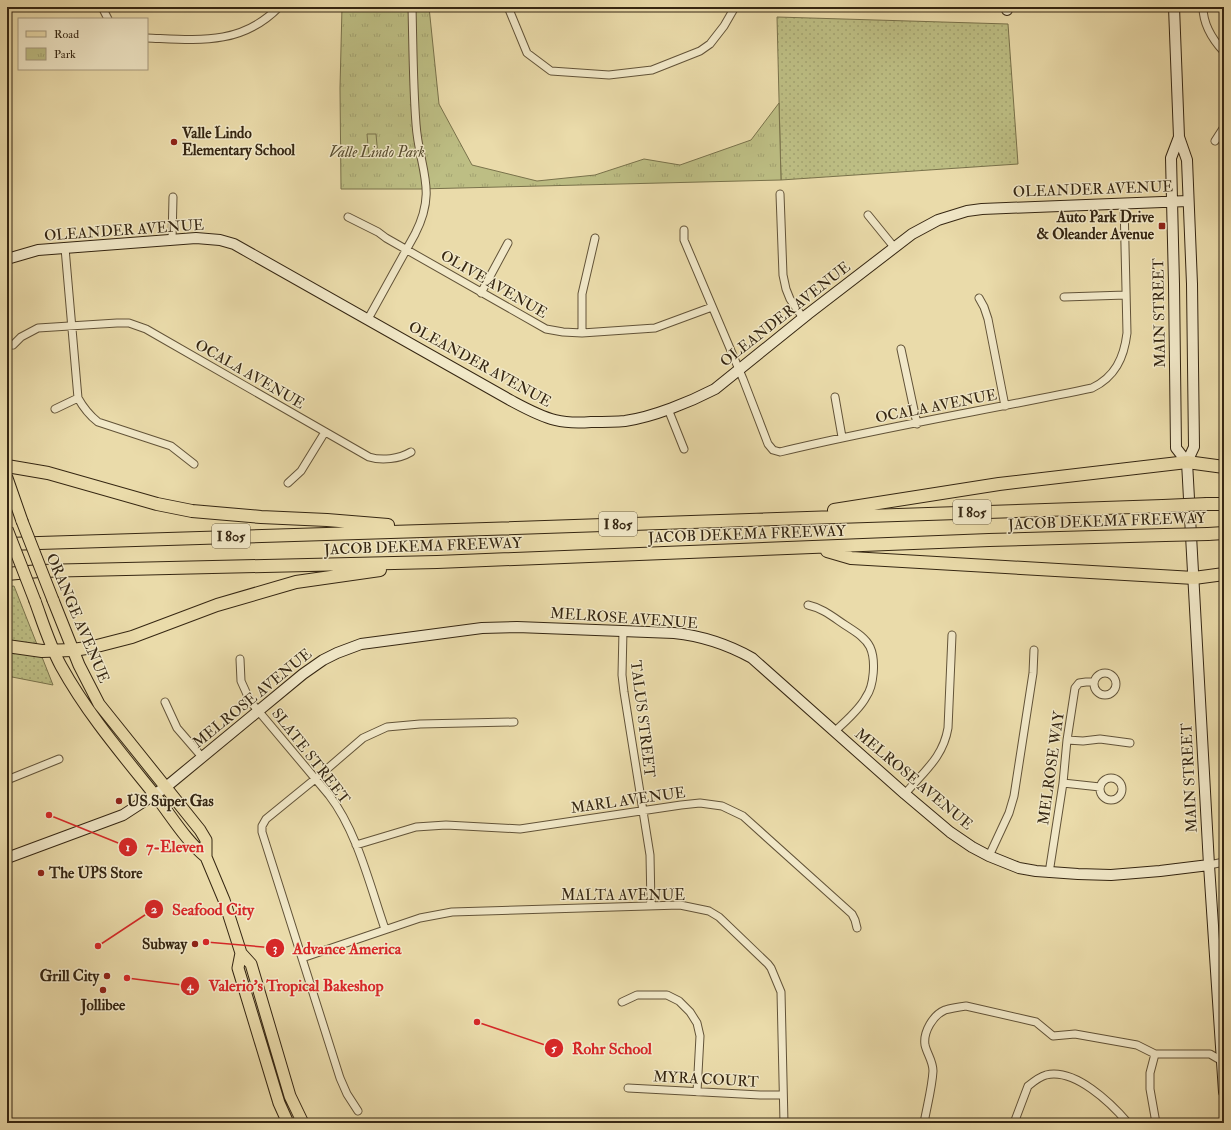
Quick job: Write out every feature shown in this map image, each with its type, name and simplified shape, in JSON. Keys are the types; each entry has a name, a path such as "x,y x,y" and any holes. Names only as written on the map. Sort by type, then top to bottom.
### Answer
{"highway":[{"path":"782,518 999,484 1186,462 1224,467"},
{"path":"7,466 48,473 157,504 192,511 455,530"},
{"name":"JACOB DEKEMA FREEWAY","path":"7,544 1224,504"},
{"name":"JACOB DEKEMA FREEWAY","path":"7,574 39,571 437,562 989,540 1224,533"},
{"path":"817,548 852,558 1194,578 1224,574"},
{"path":"7,646 42,651 73,650 93,647 132,637 217,605 296,582 437,562"}],"main road":[{"name":"ORANGE AVENUE","path":"7,478 22,521 78,665 100,704 200,830 206,840 206,857 222,894 241,953 251,964 290,1096 303,1123"},
{"name":"ORANGE AVENUE","path":"7,528 55,651 76,691 101,728 154,794 193,846 206,857"},
{"name":"ORANGE AVENUE","path":"241,953 238,968 279,1103 288,1123"},
{"path":"261,1043 273,1038"}],"street":[{"path":"102,7 108,18"},
{"path":"148,38 186,40 218,39 234,35 256,26 279,7"},
{"path":"368,319 407,250 421,222 426,205 427,182 418,144 416,124 412,7"},
{"path":"508,7 527,54 550,71 609,75 652,70 700,51 710,44 724,26 735,7"},
{"name":"MAIN STREET","path":"1174,7 1179,137 1187,160 1192,284 1194,447 1186,462"},
{"path":"1203,7 1203,15 1206,26 1216,43 1224,52"},
{"path":"1215,142 1224,127"},
{"name":"MAIN STREET","path":"1179,137 1171,158 1176,448 1186,462 1194,578 1209,865 1224,1092"},
{"path":"780,194 783,275 790,299 803,318"},
{"path":"172,196 172,240"},
{"name":"OLEANDER AVENUE","path":"7,259 38,250 196,238 220,240 234,244 539,415 556,421 571,423 626,421 668,409 715,389 894,247 926,226 945,217 967,211 982,209 1188,201"},
{"path":"1064,297 1126,295 1124,203"},
{"path":"868,215 894,247"},
{"name":"OLIVE AVENUE","path":"348,217 378,232 546,329 582,333 655,328 712,307"},
{"path":"684,230 684,240 739,369"},
{"path":"582,333 582,294 595,238"},
{"path":"481,292 508,243"},
{"path":"65,248 78,398 84,409 98,422 171,446 194,464"},
{"path":"1174,284 1192,284"},
{"name":"OCALA AVENUE","path":"739,369 768,444 773,450 780,452 842,437 917,424 1092,388 1101,384 1114,372 1126,344 1126,295"},
{"path":"979,298 984,307 988,320 1005,406"},
{"name":"OCALA AVENUE","path":"13,345 21,337 38,328 129,323 146,329 369,457 374,459 401,458 411,452"},
{"path":"901,349 917,424"},
{"path":"835,397 842,437"},
{"path":"55,409 78,398"},
{"path":"668,409 684,449"},
{"path":"288,483 301,471 325,432"},
{"path":"808,605 816,607 861,635 870,648 873,672 872,684 866,698 836,731"},
{"name":"MELROSE AVENUE","path":"7,858 123,815 166,787 303,674 337,652 361,644 495,627 517,626 623,630 692,635 713,640 734,648 752,658 836,731 905,794 956,836 989,856 1019,868 1049,873 1111,875 1160,872 1224,862"},
{"name":"TALUS STREET","path":"623,630 622,675 650,855 651,905"},
{"path":"905,794 936,760 946,739 952,635"},
{"path":"989,856 1009,813 1014,796 1033,673 1034,650"},
{"name":"SLATE STREET","path":"240,659 241,681 250,701 315,779 340,812 356,845 385,930"},
{"name":"MELROSE WAY","path":"1049,873 1063,783 1067,740 1075,688 1079,683 1094,682"},
{"path":"165,702 177,728 202,757"},
{"path":"358,1111 347,1094 340,1078 262,832 262,826 266,818 363,738 387,727 421,724 514,722"},
{"path":"1067,740 1083,741 1100,739 1130,743"},
{"path":"7,780 59,759"},
{"path":"1063,783 1100,787"},
{"name":"MARL AVENUE","path":"356,845 416,827 446,825 520,829 700,803 722,806 743,816 852,914 857,928"},
{"name":"MALTA AVENUE","path":"302,958 420,918 452,912 651,905 680,905 709,911 719,917 771,968 781,992 784,1123"},
{"path":"622,1002 637,995 667,995 679,1001 690,1012 697,1023 700,1036 697,1092"},
{"path":"924,1123 933,1070 925,1044 926,1030 930,1023 944,1010 962,1006 1036,1022 1053,1036 1075,1034 1083,1035 1137,1045 1155,1054 1210,1054 1222,1061"},
{"path":"1155,1054 1150,1073 1150,1089 1156,1123"},
{"path":"1014,1123 1028,1086 1046,1075 1055,1074 1078,1080 1112,1105 1128,1123"},
{"name":"MYRA COURT","path":"628,1088 760,1096 783,1095"}],"green space":[{"name":"Valle Lindo Park","path":"342,7 429,7 439,104 472,165 537,181 595,175 644,159 680,165 751,140 779,103 781,180 420,189 341,189 340,88"},
{"path":"777,17 1008,24 1018,164 781,180"},
{"name":"Valle Lindo Park","path":"367,134 376,134 378,156 369,157"},
{"path":"14,586 53,685 7,676 7,587"}],"place":[{"name":"Valle Lindo Elementary School","path":"174,142"},
{"name":"Auto Park Drive & Oleander Avenue","path":"1162,226"},
{"name":"US Super Gas","path":"119,801"},
{"name":"7-Eleven","path":"49,815"},
{"name":"The UPS Store","path":"41,873"},
{"name":"Advance America","path":"206,942"},
{"name":"Subway","path":"195,944"},
{"name":"Seafood City","path":"98,946"},
{"name":"Grill City","path":"107,976"},
{"name":"Valerio's Tropical Bakeshop","path":"127,978"},
{"name":"Jollibee","path":"103,990"},
{"name":"Rohr School","path":"477,1022"}]}
